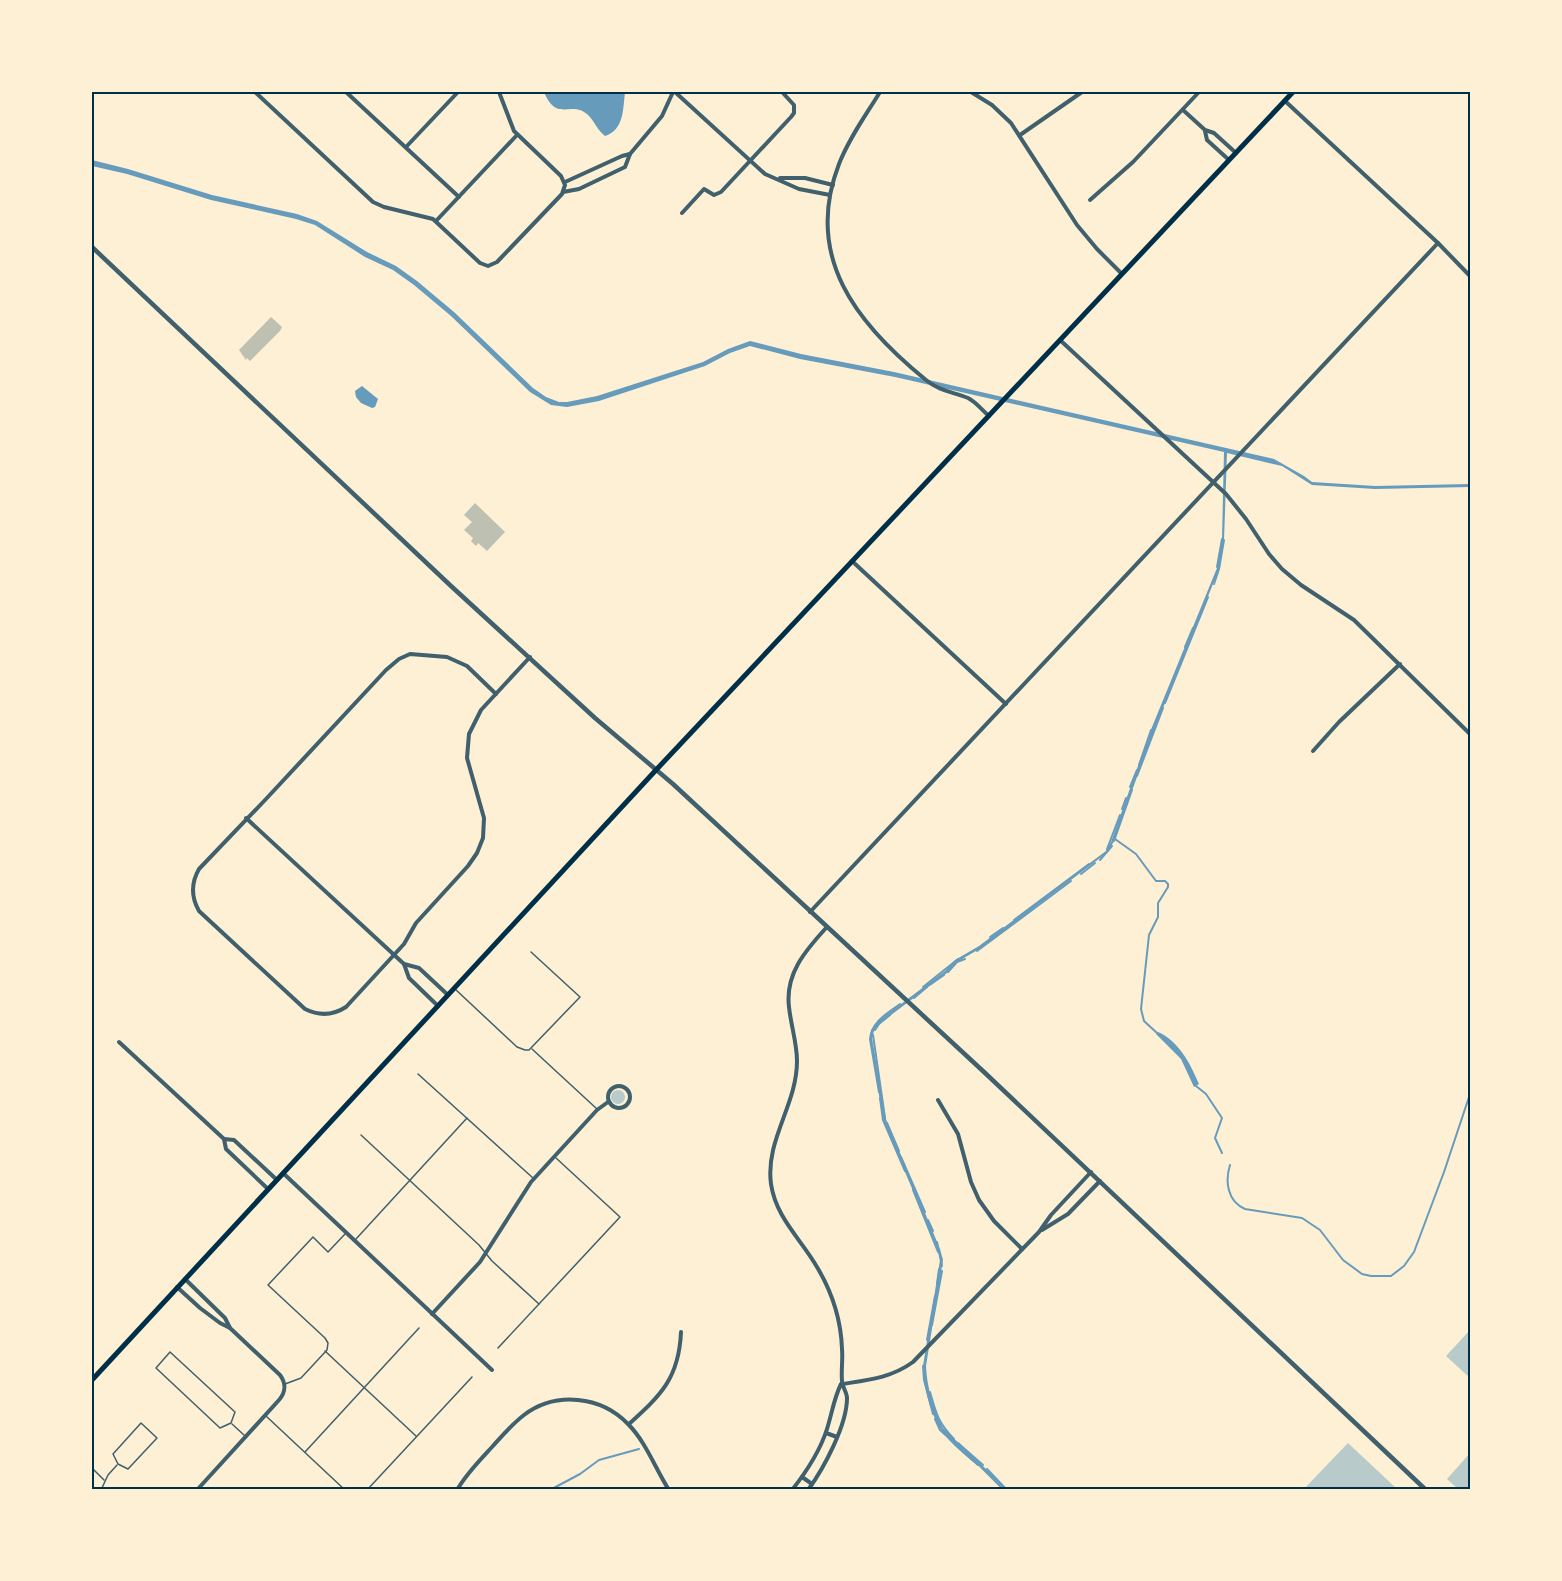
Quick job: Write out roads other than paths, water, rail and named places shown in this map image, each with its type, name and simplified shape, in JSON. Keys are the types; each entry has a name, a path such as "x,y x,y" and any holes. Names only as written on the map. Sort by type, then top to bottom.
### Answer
{"main road":[{"path":"92,1380 656,770 1293,92"}],"street":[{"path":"255,92 374,202 384,207 431,218 480,263 491,266 563,192 565,182 517,135 499,92"},
{"path":"346,92 459,197"},
{"path":"353,98 358,92"},
{"path":"406,147 458,92"},
{"path":"563,192 579,189 621,170 628,163 630,154 662,116 674,92 765,174 799,189 830,195"},
{"path":"682,213 704,189 714,195 721,192 792,115 793,103 782,92"},
{"path":"880,92 846,148 832,185 828,225 831,251 841,283 858,312 874,331 929,382 944,391 970,399 989,416"},
{"path":"971,92 999,111 1020,135 1072,219 1122,274"},
{"path":"1020,135 1082,92"},
{"path":"1090,200 1133,162 1199,92"},
{"path":"1285,101 1438,243 1470,276"},
{"path":"1183,110 1236,153"},
{"path":"1205,130 1207,140 1229,160"},
{"path":"436,221 517,135"},
{"path":"565,182 630,154"},
{"path":"778,179 805,178 832,185"},
{"path":"810,913 1438,243"},
{"path":"92,247 292,437 595,718 656,770 1091,1172 1426,1490"},
{"path":"1060,340 1214,482 1241,512 1265,549 1282,569 1301,585 1348,615 1470,734"},
{"path":"852,561 1006,704"},
{"path":"496,694 467,666 456,660 420,654 402,657 386,670 203,863 194,880 194,901 202,915 285,992 310,1011 326,1014 344,1008 394,955 410,936 416,922 468,866 479,848 484,818 468,764 466,746 469,734 475,718 530,657"},
{"path":"1313,751 1339,722 1400,664"},
{"path":"246,818 404,964 409,978 438,1006"},
{"path":"808,1490 837,1437 847,1397 842,1383 841,1338 831,1297 812,1259 781,1216 773,1195 770,1175 773,1146 790,1103 796,1074 796,1046 789,1003 790,984 795,967 802,956 826,928"},
{"path":"404,964 419,968 448,995"},
{"path":"119,1042 224,1139 226,1149 268,1189"},
{"path":"619,1085 628,1090 630,1099 624,1107 617,1108 608,1102 608,1092 613,1087 619,1085"},
{"path":"938,1100 958,1134 971,1182 981,1204 997,1225 1022,1249"},
{"path":"432,1314 486,1253 533,1179 597,1110 608,1102"},
{"path":"224,1139 234,1140 277,1180"},
{"path":"842,1383 882,1378 913,1362 1039,1232 1051,1215 1091,1172"},
{"path":"283,1173 492,1370"},
{"path":"1039,1232 1068,1214 1100,1181"},
{"path":"185,1279 225,1318 230,1328"},
{"path":"177,1287 220,1323 230,1328 280,1375 284,1384 282,1397 197,1490"},
{"path":"207,1312 213,1307"},
{"path":"629,1424 657,1398 670,1380 680,1352 681,1332"},
{"path":"792,1490 816,1455 826,1433 836,1395 842,1383"},
{"path":"457,1490 471,1470 525,1414 541,1405 563,1400 591,1402 612,1411 629,1424 639,1436 669,1490"},
{"path":"826,1433 837,1437"},
{"path":"802,1477 812,1484"}],"lane":[{"path":"454,988 518,1047 525,1050 532,1049 579,997 531,952"},
{"path":"532,1049 597,1110"},
{"path":"418,1074 533,1179"},
{"path":"354,1241 467,1118"},
{"path":"361,1135 539,1304"},
{"path":"498,1348 620,1217 554,1156"},
{"path":"284,1384 298,1380 328,1345 327,1339 268,1285 313,1237 328,1252 346,1233"},
{"path":"305,1452 420,1328"},
{"path":"325,1351 417,1436"},
{"path":"170,1352 235,1412 231,1424 220,1428 156,1368 170,1352"},
{"path":"368,1490 472,1377"},
{"path":"265,1415 345,1490"},
{"path":"141,1423 157,1438 128,1469 118,1464 112,1454 141,1423"},
{"path":"231,1424 245,1437"},
{"path":"101,1490 105,1480 118,1464"},
{"path":"92,1468 105,1480"}],"water":[{"path":"544,92 625,92 619,124 616,129 605,136 587,114 581,110 554,107"},
{"path":"92,160 212,195 297,214 317,221 367,252 396,266 417,281 454,312 533,388 559,402 597,396 703,362 750,341 1274,459 1312,482 1375,486 1470,484 1470,487 1375,489 1312,485 1282,466 1227,453 1224,540 1219,569 1108,852 981,948 957,962 947,973 879,1024 874,1031 872,1038 886,1119 943,1260 926,1366 931,1398 943,1428 1007,1489 1004,1489 946,1437 930,1406 923,1366 940,1260 938,1250 883,1120 870,1039 871,1030 877,1022 945,971 955,960 979,946 1106,851 1150,732 1217,568 1222,539 1224,452 750,346 705,366 599,401 567,407 551,405 530,392 451,316 414,285 393,270 365,257 315,225 211,200 127,174 92,166"},
{"path":"362,386 378,399 375,407 361,403 356,397 355,391"},
{"path":"1158,1032 1178,1047 1199,1084 1194,1087 1181,1059 1156,1034"}],"waterway":[{"path":"1217,567 1222,539"},
{"path":"1214,584 1224,540"},
{"path":"1165,703 1208,597"},
{"path":"1185,647 1193,628"},
{"path":"1137,776 1163,708"},
{"path":"1139,765 1151,730"},
{"path":"1130,787 1137,770"},
{"path":"1114,841 1132,790"},
{"path":"1122,809 1126,798"},
{"path":"1107,849 1120,815"},
{"path":"1115,839 1136,854 1156,881 1165,881 1168,884 1158,903 1158,917 1149,935 1141,1009 1144,1021 1157,1033"},
{"path":"1100,860 1112,846"},
{"path":"1081,874 1095,863"},
{"path":"1014,920 1089,864"},
{"path":"977,951 1071,881"},
{"path":"990,937 1003,928"},
{"path":"923,987 958,959"},
{"path":"948,972 957,962 965,959"},
{"path":"931,984 944,975"},
{"path":"914,998 927,987"},
{"path":"879,1092 871,1033 881,1018 900,1004"},
{"path":"875,1030 890,1015"},
{"path":"873,1035 885,1118"},
{"path":"1196,1086 1206,1094 1222,1118 1215,1138 1222,1153"},
{"path":"1230,1165 1229,1190 1234,1201 1239,1205 1245,1209 1302,1218 1320,1230 1343,1260 1362,1274 1391,1276 1404,1266 1414,1252 1470,1094"},
{"path":"880,1098 883,1120 905,1171"},
{"path":"887,1123 899,1151"},
{"path":"901,1157 925,1212"},
{"path":"913,1190 938,1252"},
{"path":"928,1220 933,1231"},
{"path":"937,1242 942,1266"},
{"path":"937,1284 939,1269"},
{"path":"932,1325 942,1271"},
{"path":"927,1340 935,1296"},
{"path":"923,1366 924,1380 933,1414"},
{"path":"930,1392 938,1417 954,1439"},
{"path":"935,1419 940,1430 951,1440"},
{"path":"958,1443 983,1465"},
{"path":"955,1444 978,1465"},
{"path":"550,1490 580,1474 599,1460 639,1449"},
{"path":"982,1468 1004,1490"},
{"path":"987,1469 1007,1490"}]}
